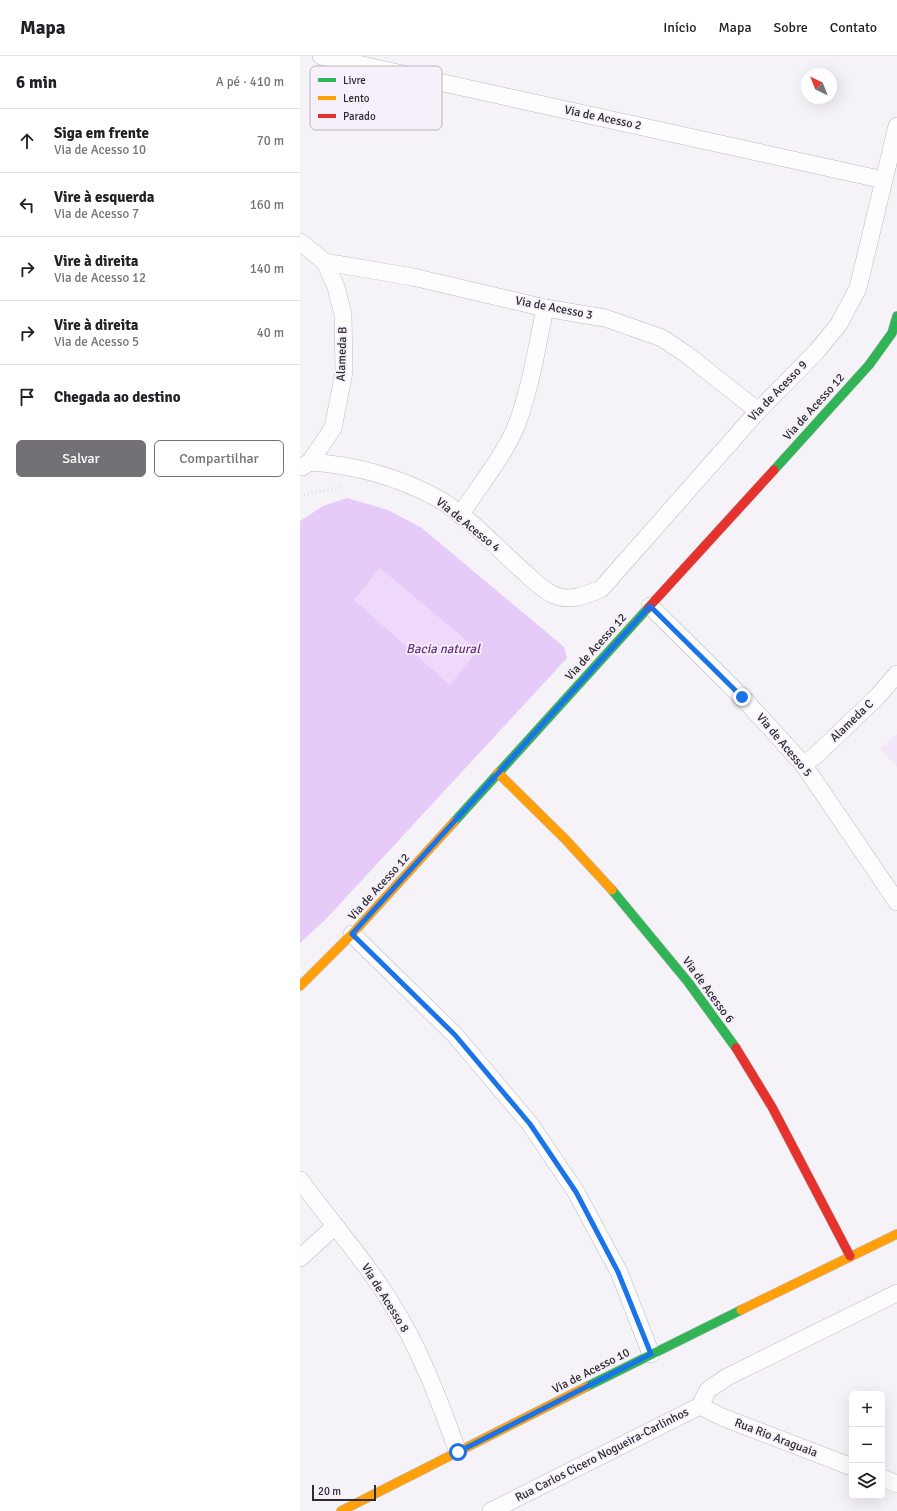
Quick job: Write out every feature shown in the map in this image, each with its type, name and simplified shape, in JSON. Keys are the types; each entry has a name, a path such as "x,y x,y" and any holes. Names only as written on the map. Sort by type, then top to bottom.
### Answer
{"street":[{"name":"Via de Acesso 2","path":"321,56 366,66"},
{"name":"Via de Acesso 2","path":"442,83 884,180"},
{"name":"Via de Acesso 9","path":"570,598 582,597 601,590 758,411 817,351 839,324 858,288 897,126"},
{"name":"Alameda B","path":"300,242 325,262 336,287 342,314 344,372 333,428 305,465"},
{"name":"Via de Acesso 3","path":"325,262 413,277 545,308 605,318 662,338 686,354 758,411"},
{"path":"460,515 494,464 516,425 531,381 545,308"},
{"name":"Via de Acesso 12","path":"300,986 352,934 869,365 892,333 897,316"},
{"name":"Via de Acesso 4","path":"305,465 333,463 401,480 438,499 460,515 536,583 554,595 570,598"},
{"name":"Via de Acesso 5","path":"650,606 742,697 803,764 897,902"},
{"name":"Alameda C","path":"803,764 814,757 877,697 897,674"},
{"name":"Via de Acesso 6","path":"498,773 584,857 661,946 743,1060 800,1159 850,1256"},
{"path":"352,934 455,1035 530,1124 576,1192 618,1272 651,1354"},
{"name":"Via de Acesso 8","path":"300,1180 334,1227 367,1267 400,1318 433,1388 458,1452"},
{"path":"300,1258 334,1227"},
{"name":"Via de Acesso 10","path":"341,1511 651,1354 897,1234"},
{"name":"Rua Carlos Cicero Nogueira-Carlinhos","path":"491,1511 700,1406 708,1390 727,1377 897,1293"},
{"name":"Rua Rio Araguaia","path":"700,1406 722,1417 849,1466"},
{"path":"885,1479 897,1484"}],"path":[{"path":"300,496 349,486"}],"shaded area":[{"path":"347,498 388,510 422,528 564,647 567,658 326,919 300,943 300,521 323,506"},
{"path":"897,734 897,767 880,749"}],"water":[{"name":"Bacia natural","path":"380,568 478,650 450,685 354,600"}],"traffic: fast":[{"path":"774,470 869,365 892,333 897,316"},
{"path":"454,822 648,608"},
{"path":"612,890 688,982 736,1048"},
{"path":"586,1387 741,1310"}],"traffic: slow":[{"path":"498,773 565,839 612,890"},
{"path":"300,986 352,934 454,822"},
{"path":"741,1310 897,1234"},
{"path":"341,1511 586,1387"}],"traffic: jam":[{"path":"648,608 774,470"},
{"path":"736,1048 772,1107 850,1256"}],"route":[{"path":"458,1452 651,1354 618,1272 576,1192 530,1124 493,1078 455,1035 352,934 650,606 742,697"}]}
